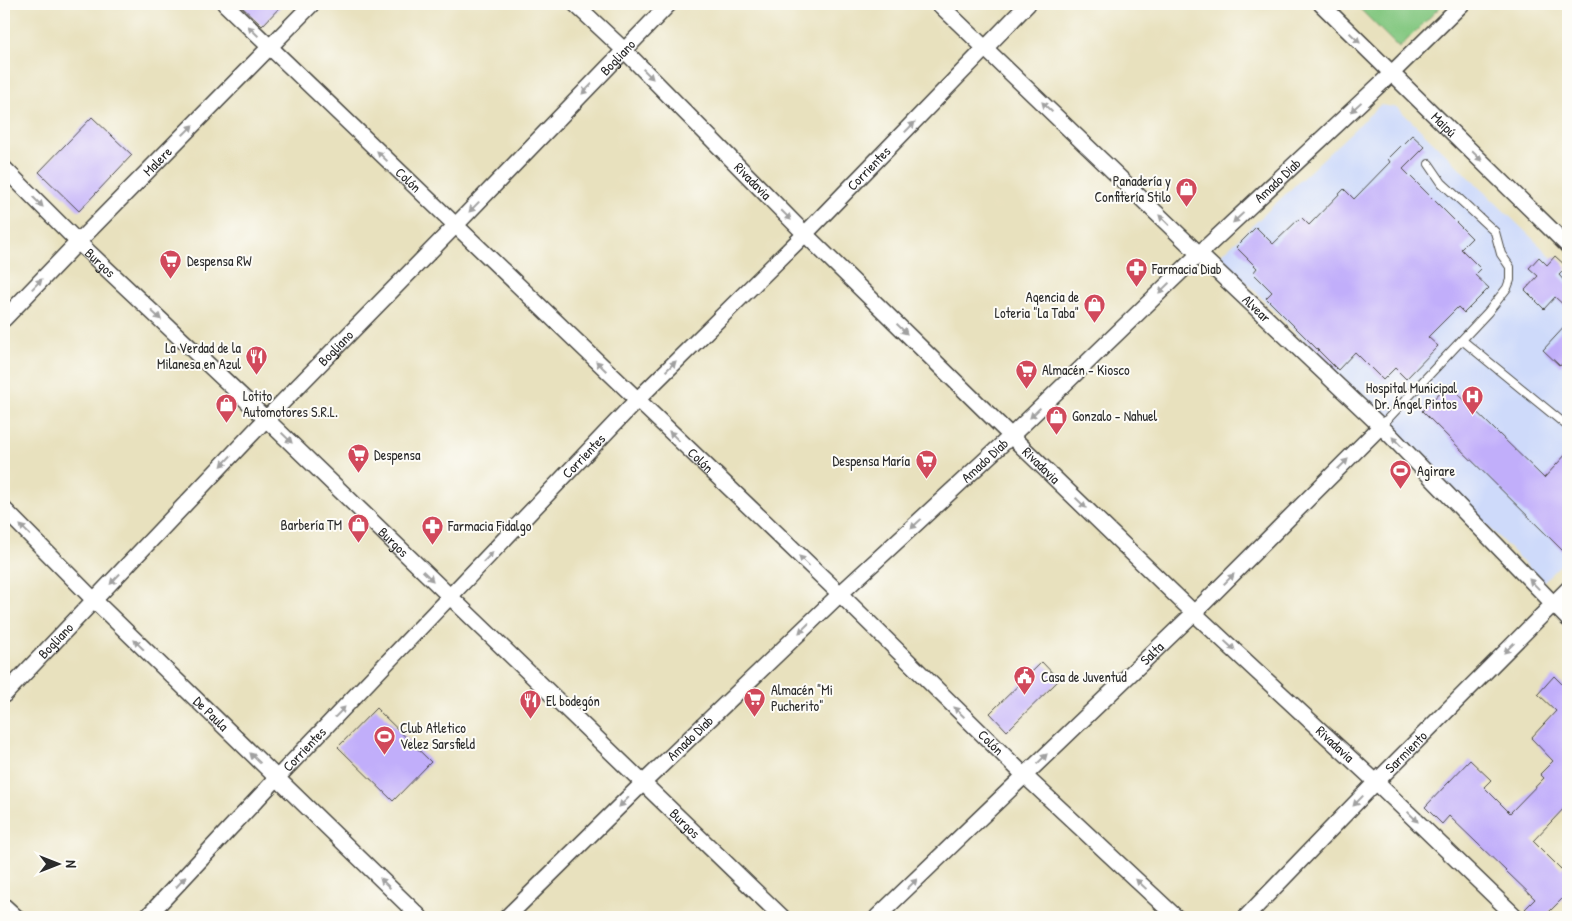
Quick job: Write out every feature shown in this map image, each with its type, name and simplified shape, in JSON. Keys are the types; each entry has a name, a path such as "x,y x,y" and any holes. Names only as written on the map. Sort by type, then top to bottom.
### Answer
{"street":[{"name":"Colón","path":"225,4 840,594 1025,776 1176,917"},
{"name":"Malere","path":"4,319 312,4"},
{"name":"Rivadavia","path":"575,4 624,50 805,234 1011,436 1194,613 1376,782 1516,917"},
{"name":"Bogliano","path":"4,695 266,419 669,4"},
{"name":"Alvear","path":"939,4 1380,426 1568,619"},
{"name":"Corrientes","path":"147,917 636,400 805,234 1028,4"},
{"name":"Maipú","path":"1321,4 1568,246"},
{"name":"Amado Diab","path":"508,917 642,784 840,594 1011,436 1462,4"},
{"name":"Burgos","path":"4,168 78,242 266,419 642,784 782,917"},
{"name":"Salta","path":"877,917 1194,613 1380,426"},
{"name":"De Paula","path":"4,509 276,779 420,917"},
{"name":"Sarmiento","path":"1246,917 1376,782 1568,589"},
{"path":"4,906 16,917"}],"lane":[{"path":"1380,426 1488,312 1507,288 1510,280 1510,267 1501,254 1495,232 1442,183 1429,164"},
{"path":"1462,340 1566,424"}],"shaded area":[{"name":"Hospital Municipal Dr. Ángel Pintos","path":"1380,105 1398,108 1568,273 1568,557 1543,582 1220,256"}],"green space":[{"path":"1355,4 1443,4 1399,48"}],"building":[{"path":"239,4 283,4 262,26"},
{"path":"92,117 132,155 79,211 39,172"},
{"path":"1412,135 1425,147 1403,169 1472,238 1461,249 1481,269 1475,275 1489,288 1464,313 1458,307 1428,337 1438,346 1406,379 1395,368 1383,380 1355,352 1338,370 1266,298 1272,292 1253,273 1257,268 1236,247 1256,227 1273,244 1301,217 1309,225 1344,189 1354,199 1390,162 1388,159"},
{"path":"1555,256 1567,267 1559,275 1568,285 1568,309 1555,297 1544,309 1525,290 1538,276 1529,268 1539,257 1547,265"},
{"path":"1568,323 1568,357 1560,366 1543,350"},
{"path":"1448,384 1544,478 1568,452 1568,556 1422,411"},
{"name":"Casa de Juventud","path":"1042,662 1059,680 1007,731 990,713"},
{"path":"1554,676 1568,690 1568,804 1533,841 1561,869 1568,862 1568,893 1544,917 1534,917 1525,909 1535,899 1449,816 1442,824 1425,807 1470,760 1491,780 1484,787 1510,813 1544,778 1540,774 1553,761 1531,738 1556,711 1538,694"},
{"name":"Club Atletico Velez Sarsfield","path":"376,708 431,762 393,801 338,747"}],"place":[{"name":"Panadería y Confitería Stilo","path":"1187,208"},
{"name":"Despensa RW","path":"171,280"},
{"name":"Farmacia Diab","path":"1136,288"},
{"name":"Agencia de Loteria \"La Taba\"","path":"1095,324"},
{"name":"La Verdad de la Milanesa en Azul","path":"257,375"},
{"name":"Almacén - Kiosco","path":"1026,389"},
{"name":"Hospital Municipal Dr. Ángel Pintos","path":"1473,415"},
{"name":"Lotito Automotores S.R.L.","path":"227,423"},
{"name":"Gonzalo - Nahuel","path":"1056,435"},
{"name":"Despensa","path":"358,474"},
{"name":"Despensa María","path":"926,480"},
{"name":"Agirare","path":"1401,490"},
{"name":"Barbería TM","path":"358,544"},
{"name":"Farmacia Fidalgo","path":"432,545"},
{"name":"Casa de Juventud","path":"1025,696"},
{"name":"Almacén \"Mi Pucherito\"","path":"755,717"},
{"name":"El bodegón","path":"530,720"},
{"name":"Club Atletico Velez Sarsfield","path":"384,755"}]}
